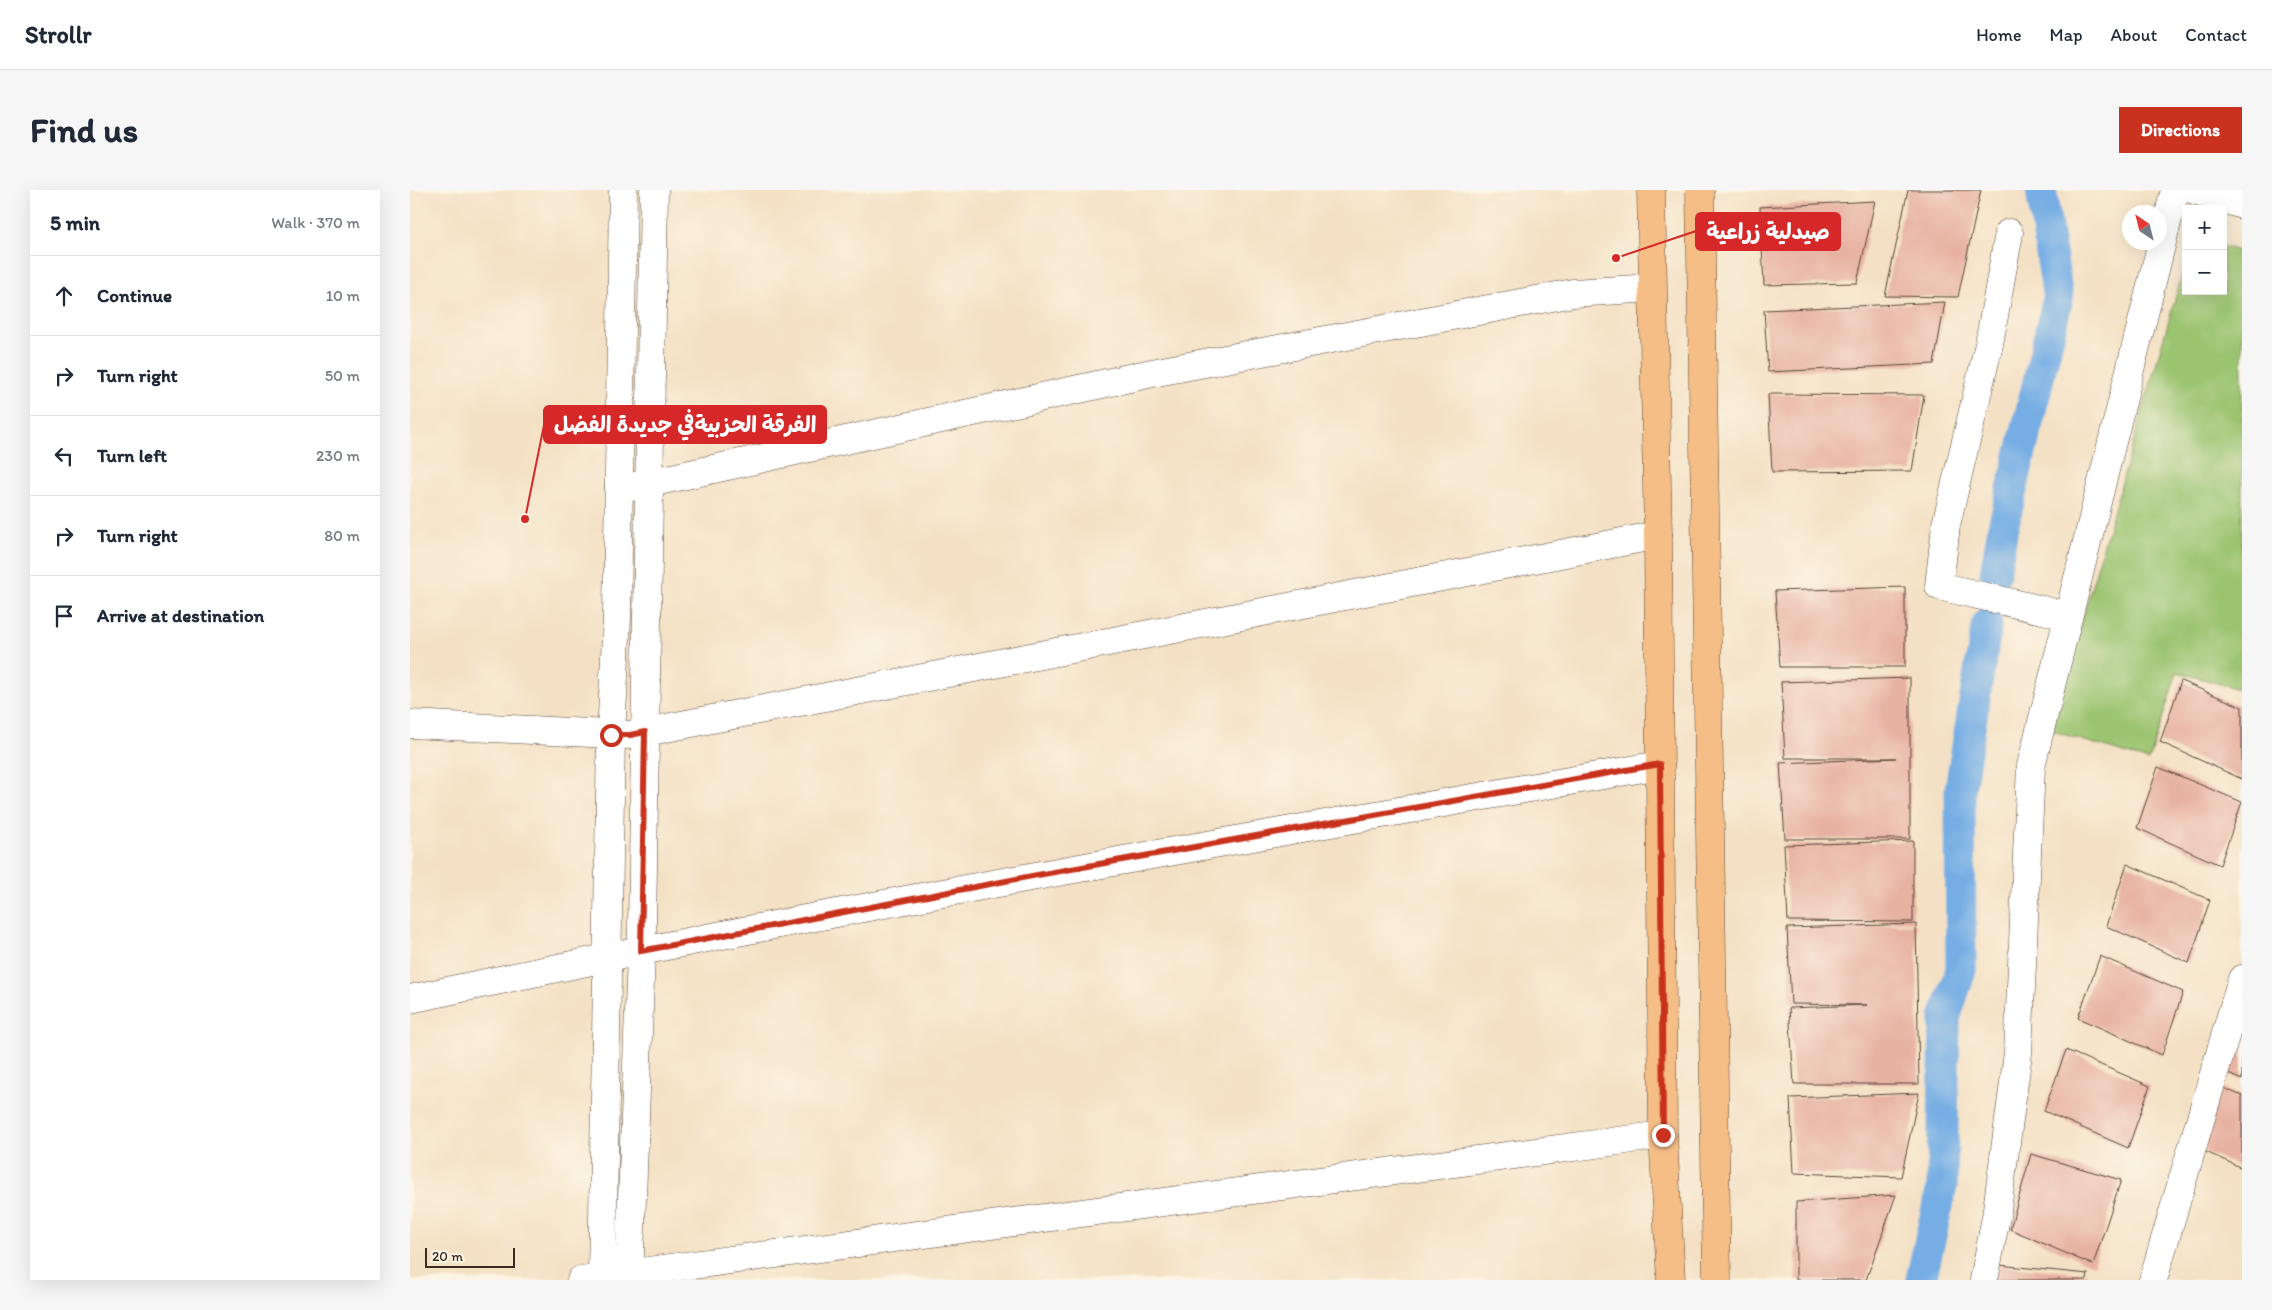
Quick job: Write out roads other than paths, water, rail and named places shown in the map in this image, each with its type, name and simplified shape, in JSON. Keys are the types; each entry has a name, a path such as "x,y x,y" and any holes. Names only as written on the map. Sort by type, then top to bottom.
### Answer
{"main road":[{"path":"1651,190 1658,535 1663,1135 1671,1280"},
{"path":"1700,190 1717,1280"}],"street":[{"path":"623,190 617,617 611,735 609,956 595,1279 629,1277 1663,1135"},
{"path":"629,1277 641,951 654,190"},
{"path":"1984,1280 1996,1218 2018,1053 2031,766 2175,190"},
{"path":"2194,190 2242,205"},
{"path":"2009,233 1989,344 1946,525 1939,586 2068,616"},
{"path":"619,487 631,487 650,483 1152,373 1573,293 1652,288"},
{"path":"410,724 630,735 1658,535"},
{"path":"410,999 609,956 1032,876 1660,764"},
{"path":"2153,1280 2242,980"}],"waterway":[{"path":"1995,574 2003,527 2058,298 2041,190"},
{"path":"1921,1280 1942,1186 1945,1018 1961,970 1960,789 1987,623"}],"place":[{"name":"صيدلية زراعية","path":"1616,258"},
{"name":"الفرقة الحزبيةفي جديدة الفضل","path":"525,519"}]}
